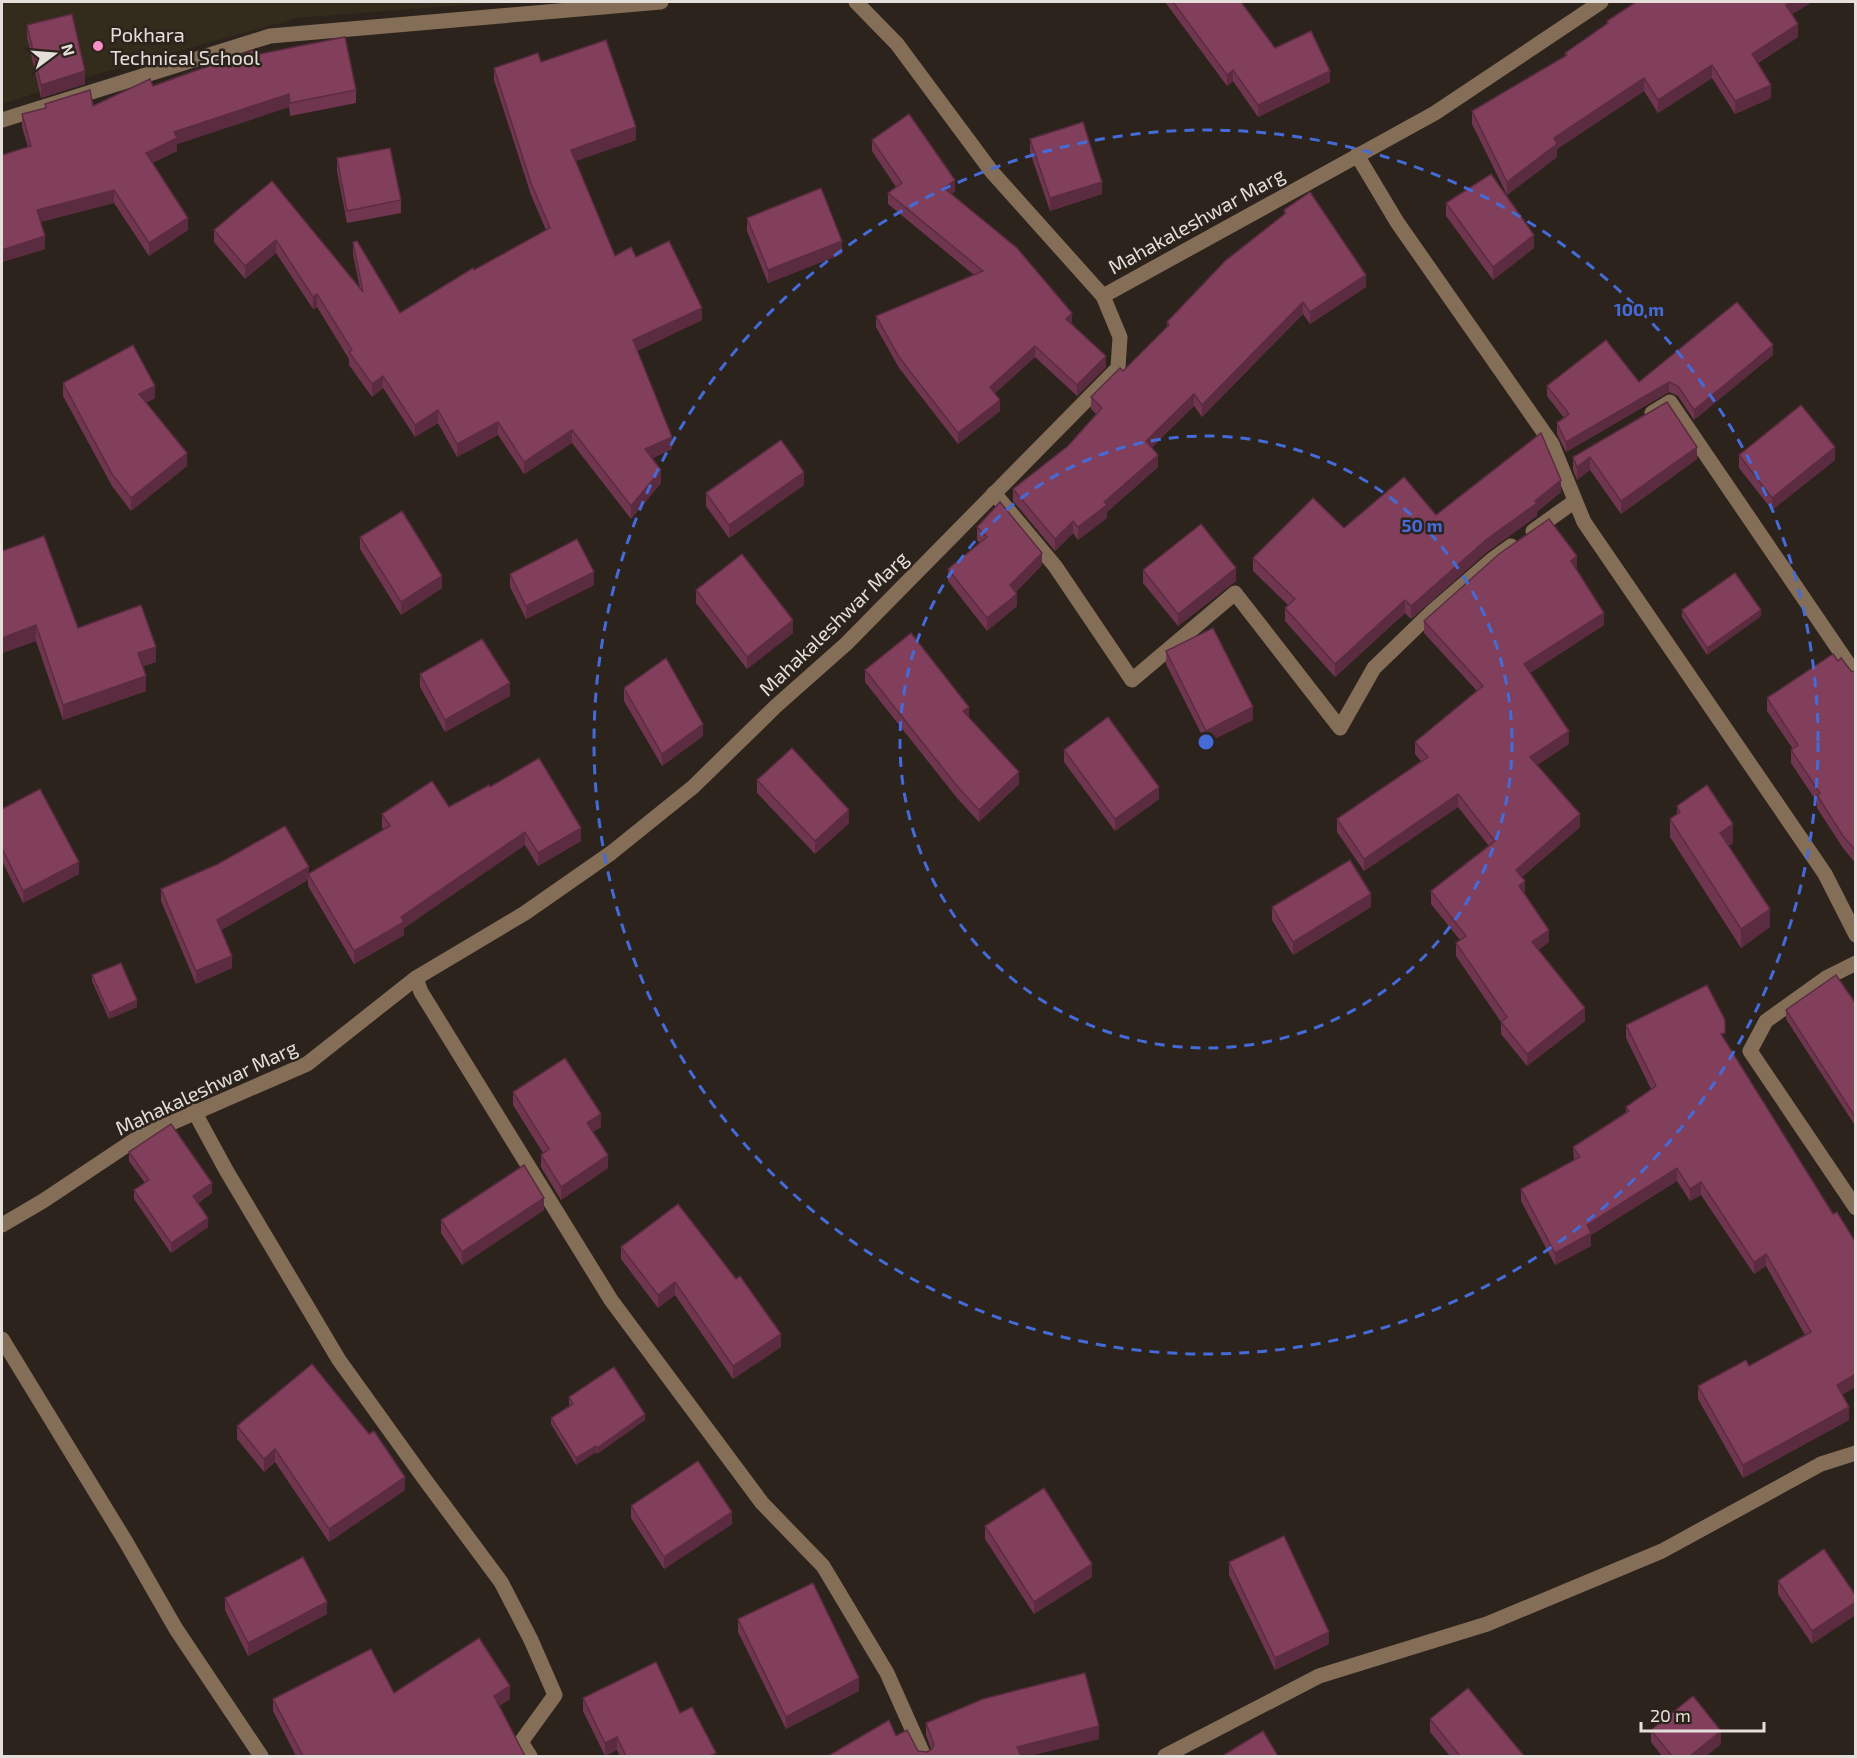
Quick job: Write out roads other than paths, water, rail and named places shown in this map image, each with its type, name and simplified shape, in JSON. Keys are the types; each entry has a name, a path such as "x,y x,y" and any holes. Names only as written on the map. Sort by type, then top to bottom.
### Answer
{"street":[{"path":"2,120 270,36 662,2"},
{"path":"856,2 897,44 993,172 1103,296"},
{"name":"Mahakaleshwar Marg","path":"2,1225 43,1201 139,1137 307,1064 416,978 525,913 592,867 693,787 776,706 846,644 1118,368 1120,336 1103,296 1435,112 1601,2"},
{"path":"1357,155 1397,222 1566,463 1575,501 1584,522 1825,874 1856,935"},
{"path":"1641,419 1670,402 1856,675"},
{"path":"993,493 1055,566 1132,680 1235,593 1340,728 1374,668 1433,611 1493,559 1575,501"},
{"path":"1856,963 1826,978 1766,1020 1750,1051 1856,1208"},
{"path":"416,978 421,992 611,1300 762,1503 823,1566 887,1673 924,1756"},
{"path":"195,1112 237,1190 339,1360 501,1582 531,1640 555,1695 521,1742 530,1756"},
{"path":"2,1339 126,1542 176,1629 261,1756"},
{"path":"1165,1756 1319,1676 1487,1624 1662,1551 1821,1464 1856,1453"}],"place":[{"name":"Pokhara Technical School","path":"98,46"}]}
